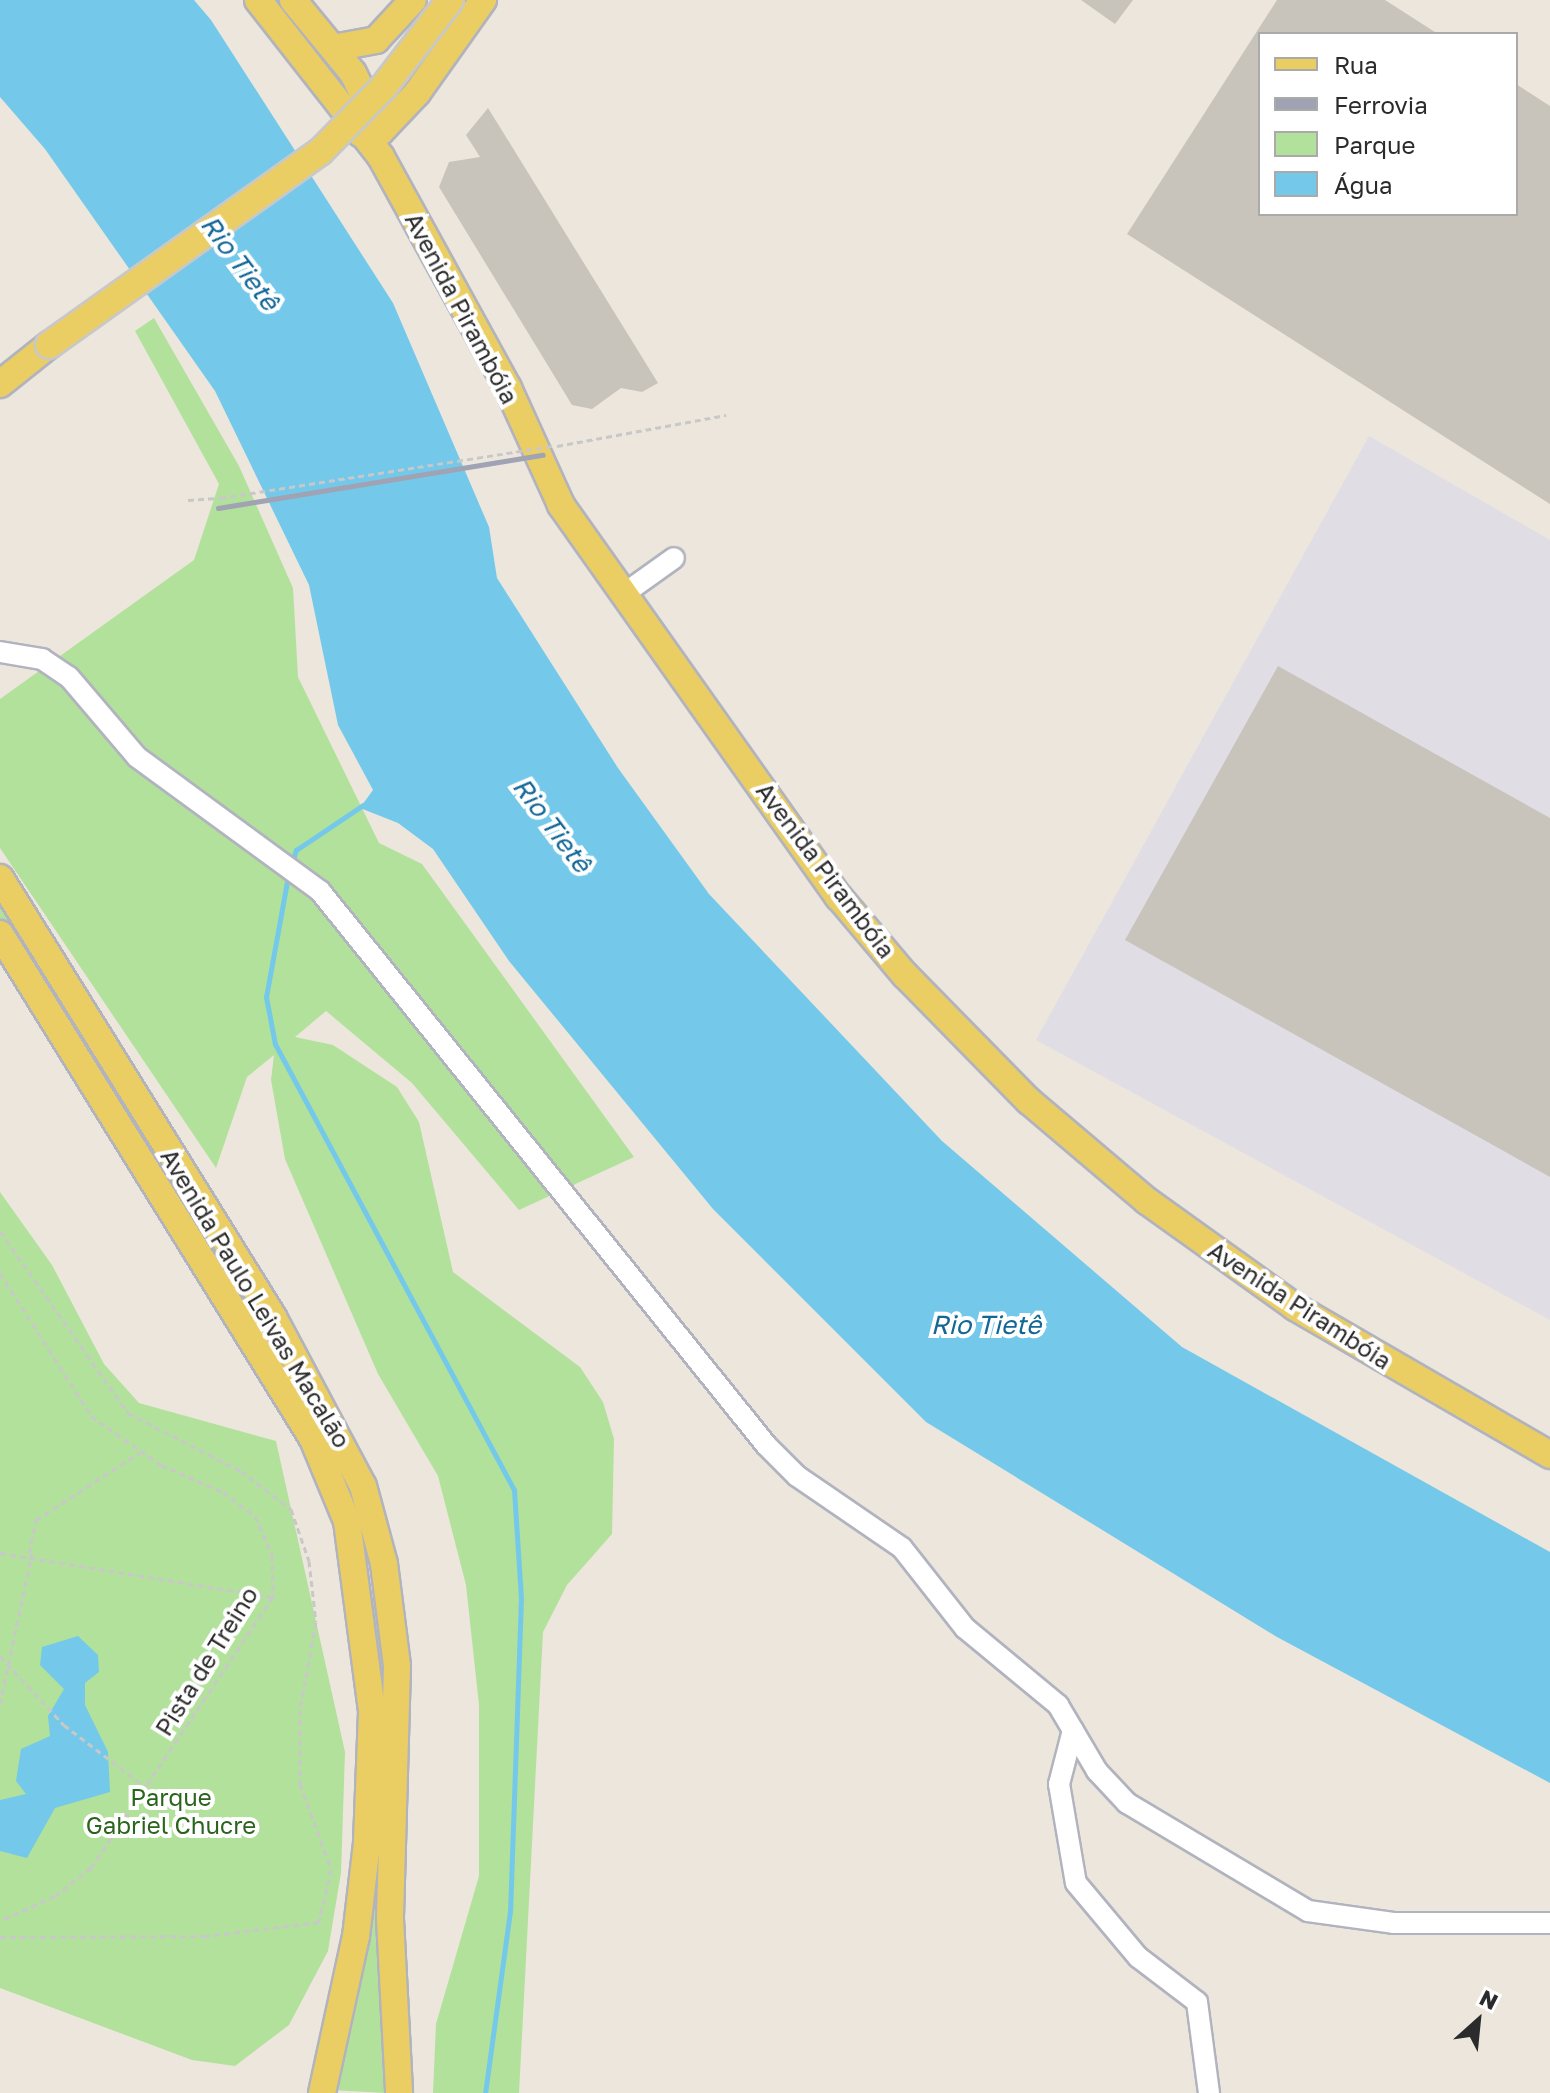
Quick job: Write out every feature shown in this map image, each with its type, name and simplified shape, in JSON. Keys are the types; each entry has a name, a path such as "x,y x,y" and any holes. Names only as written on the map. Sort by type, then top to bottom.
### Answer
{"main road":[{"name":"Avenida Pirambóia","path":"258,0 374,141 508,388 549,483 839,897 1029,1101 1221,1256 1430,1391 1550,1455"},
{"name":"Avenida Pirambóia","path":"293,0 367,96 374,141"},
{"path":"333,48 376,40 413,0"},
{"path":"0,384 49,345 320,152 382,89 450,0"},
{"path":"374,141 483,0"},
{"name":"Avenida Paulo Leivas Macalão","path":"0,878 273,1317 363,1486 384,1564 397,1666 390,1919 399,2093"},
{"name":"Avenida Paulo Leivas Macalão","path":"0,934 313,1439 347,1521 372,1712 367,1843 356,1936 322,2093"}],"lane":[{"path":"625,593 674,558"},
{"path":"0,652 42,659 69,677 137,757 303,877 766,1445 797,1476 902,1548 965,1628 1042,1688 1127,1803 1308,1911 1393,1923 1550,1923"},
{"path":"1073,1730 1059,1784 1076,1883 1138,1957 1197,2002 1209,2093"}],"path":[{"path":"188,500 220,498 553,446 726,415"},
{"path":"0,1231 128,1413 241,1471 291,1509 309,1561 316,1622 300,1710 300,1784 331,1869 319,1922 206,1936 0,1937"},
{"name":"Pista de Treino","path":"0,1273 91,1416 140,1452 223,1492 255,1516 272,1555 273,1597 91,1868 55,1896 0,1921"},
{"path":"0,1704 36,1520 140,1452"},
{"path":"0,1553 30,1553 273,1597"},
{"path":"0,1656 64,1725 147,1788"}],"shaded area":[{"path":"1369,436 1550,540 1550,1320 1036,1040"}],"green space":[{"path":"154,318 239,466 293,588 298,677 379,843 422,864 634,1157 519,1210 412,1083 326,1011 295,1037 333,1045 397,1087 419,1122 453,1272 580,1367 603,1402 614,1439 612,1534 567,1585 543,1632 519,2093 433,2093 436,2024 479,1876 479,1705 466,1585 438,1476 378,1374 285,1159 271,1080 274,1055 247,1077 216,1168 0,848 0,699 194,560 219,484 135,331"},
{"path":"0,902 348,1476 383,1648 377,1936 386,2093 331,2090 375,1650 342,1483 0,918"},
{"name":"Parque Gabriel Chucre","path":"0,1192 52,1265 104,1364 139,1403 276,1441 345,1752 341,1873 328,1951 289,2025 235,2066 192,2060 0,1988"}],"water":[{"name":"Rio Tietê","path":"0,0 194,0 211,20 393,303 489,527 497,578 618,768 709,894 942,1141 1182,1347 1550,1552 1550,1783 1277,1637 926,1422 713,1209 509,961 433,849 398,823 360,808 373,790 338,725 309,585 215,391 45,149 0,97"},
{"path":"78,1636 98,1655 99,1672 85,1683 85,1705 108,1752 110,1792 55,1808 27,1858 0,1851 0,1800 26,1794 16,1781 21,1749 50,1736 48,1716 64,1689 40,1665 42,1647"}],"building":[{"path":"1081,0 1133,0 1115,24"},
{"path":"1277,0 1385,0 1435,32 1258,32 1258,216 1518,216 1518,85 1550,106 1550,504 1127,234"},
{"path":"488,108 658,383 642,392 621,388 592,409 572,405 439,187 449,162 480,157 466,135"},
{"path":"1278,666 1550,818 1550,1177 1125,940"}],"waterway":[{"path":"292,862 296,850 363,805"},
{"path":"288,876 266,997 275,1044 514,1490 521,1598 510,1911 485,2093"}],"railway":[{"path":"218,508 543,455"}]}
